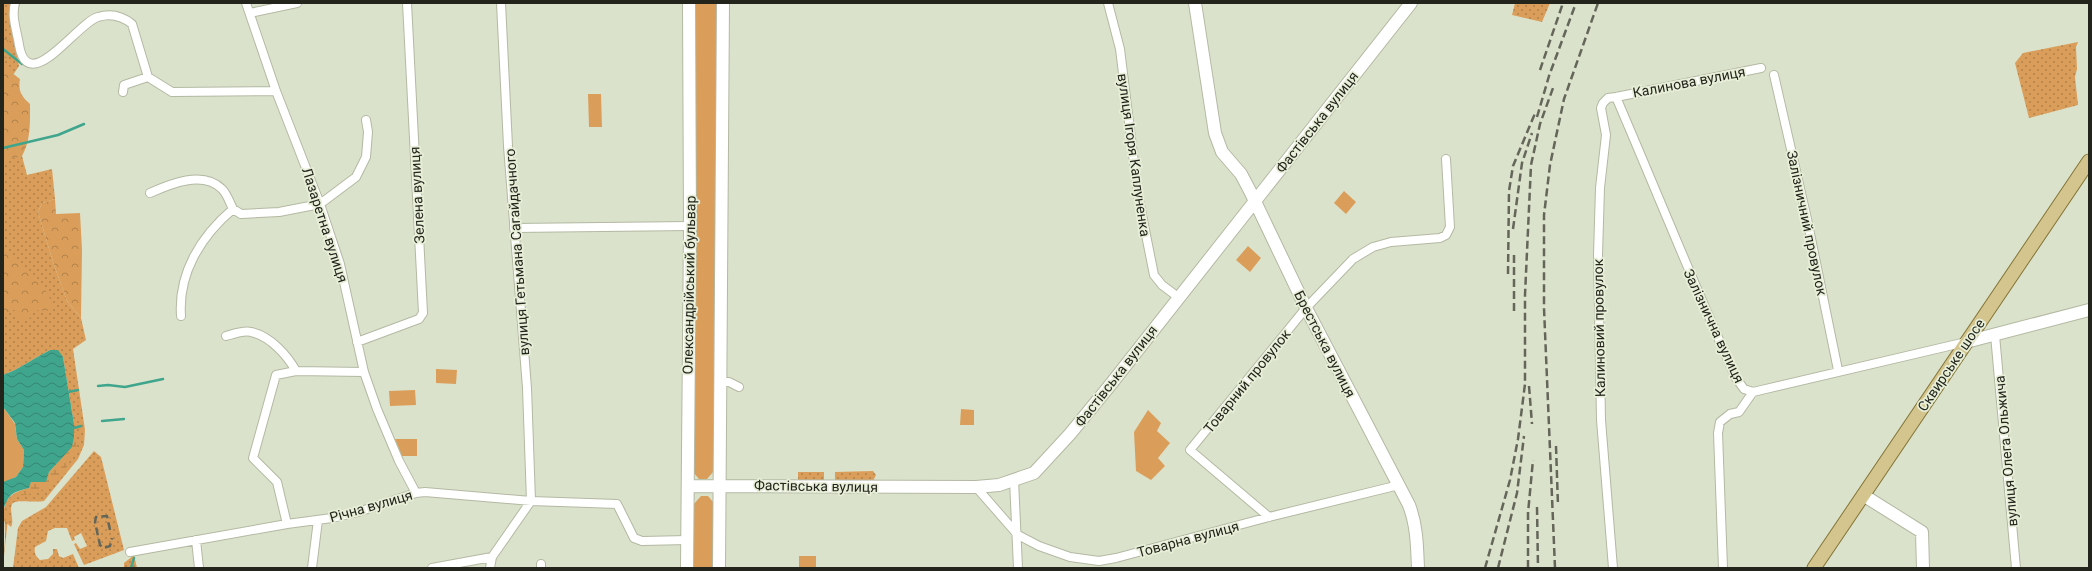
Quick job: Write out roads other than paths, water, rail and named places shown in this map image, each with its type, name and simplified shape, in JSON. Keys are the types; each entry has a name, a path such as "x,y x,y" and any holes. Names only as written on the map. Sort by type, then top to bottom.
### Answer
{"main road":[{"name":"Сквирське шосе","path":"1814,568 2089,161"}],"street":[{"path":"15,3 14,19 22,57 29,64 34,64 49,57 75,33 97,17 117,15 132,24 148,77 172,92 276,91"},
{"name":"Лазаретна вулиця","path":"246,3 276,91 320,204 340,264 364,372 377,409 399,461 416,493"},
{"path":"250,13 298,3"},
{"name":"Зелена вулиця","path":"357,342 419,319 423,313 407,3"},
{"name":"вулиця Гетьмана Сагайдачного","path":"501,3 514,228 527,388 531,500"},
{"name":"Олександрійський бульвар","path":"687,568 690,226 689,3"},
{"path":"718,568 723,3"},
{"name":"вулиця Ігоря Каплуненка","path":"1108,3 1120,49 1138,195 1154,275 1162,285 1178,297"},
{"name":"Брестська вулиця","path":"1196,3 1215,133 1222,152 1240,174 1255,201 1306,308 1399,485 1414,518 1418,568"},
{"name":"Фастівська вулиця","path":"688,486 976,487 999,485 1034,473 1050,458 1111,384 1411,3"},
{"name":"Калинова вулиця","path":"1616,97 1761,68"},
{"name":"Залізничний провулок","path":"1774,75 1807,219 1838,370"},
{"path":"123,92 124,85 148,77"},
{"name":"Залізнична вулиця","path":"1616,97 1736,378 1744,389 1754,392 1739,412 1730,414 1720,422 1718,433 1723,568"},
{"name":"Калиновий провулок","path":"1613,568 1601,420 1598,255 1600,188 1606,135 1601,108 1603,103 1608,98 1616,97"},
{"path":"150,193 170,184 190,180 209,182 222,189 233,209 241,214 279,212 320,204 356,177 366,157 368,132 366,120"},
{"name":"Товарний провулок","path":"1269,517 1190,450 1306,308 1353,259 1373,247 1391,242 1440,238 1446,234 1450,227 1446,159"},
{"path":"181,316 180,299 182,284 190,263 219,221 233,209"},
{"path":"514,228 690,226"},
{"path":"1754,392 1838,370 1995,335 2089,310"},
{"path":"226,336 250,332 264,337 288,357 296,370"},
{"name":"вулиця Олега Ольжича","path":"1995,335 2016,568"},
{"path":"286,524 277,482 253,458 276,375 296,370 364,372"},
{"path":"720,382 729,382 739,387"},
{"path":"1014,480 1018,535 1018,568"},
{"name":"Товарна вулиця","path":"976,487 1018,535 1039,546 1070,557 1099,561 1116,558 1269,517 1399,485"},
{"name":"Річна вулиця","path":"130,552 358,512 416,493 617,504 634,538 642,541 688,540"},
{"path":"1863,495 1922,532 1923,568"},
{"path":"490,568 492,557 531,500"},
{"path":"312,568 318,520"},
{"path":"196,540 199,568"},
{"path":"432,568 492,557"}],"water":[{"path":"50,350 58,350 63,357 74,424 72,447 49,472 46,482 31,482 29,488 15,492 7,500 3,510 3,482 16,477 23,467 24,450 17,439 15,423 3,407 3,375 15,370"}],"waterway":[{"path":"3,49 22,64"},
{"path":"3,148 58,135 84,124"},
{"path":"98,386 108,385 125,387 163,379"},
{"path":"68,392 78,390"},
{"path":"102,421 124,419"},
{"path":"74,428 81,426"},
{"path":"131,568 134,558"}],"railway":[{"path":"1540,70 1563,3"},
{"path":"1537,117 1549,76 1576,3"},
{"path":"1555,568 1544,308 1544,215 1550,165 1564,99 1598,3"},
{"path":"1485,568 1510,480 1518,439 1525,384 1525,295 1531,165 1540,124 1553,88"},
{"path":"1508,274 1509,191 1513,166 1536,111"},
{"path":"1513,229 1522,163 1532,133"},
{"path":"1514,255 1514,314"},
{"path":"1529,386 1532,424"},
{"path":"1498,568 1517,493 1524,436"},
{"path":"1556,446 1558,506"},
{"path":"1528,568 1528,513 1533,460"},
{"path":"1537,507 1538,568"},
{"path":"110,530 107,516 96,517 95,522 100,545 104,548 110,546 112,538"}]}
